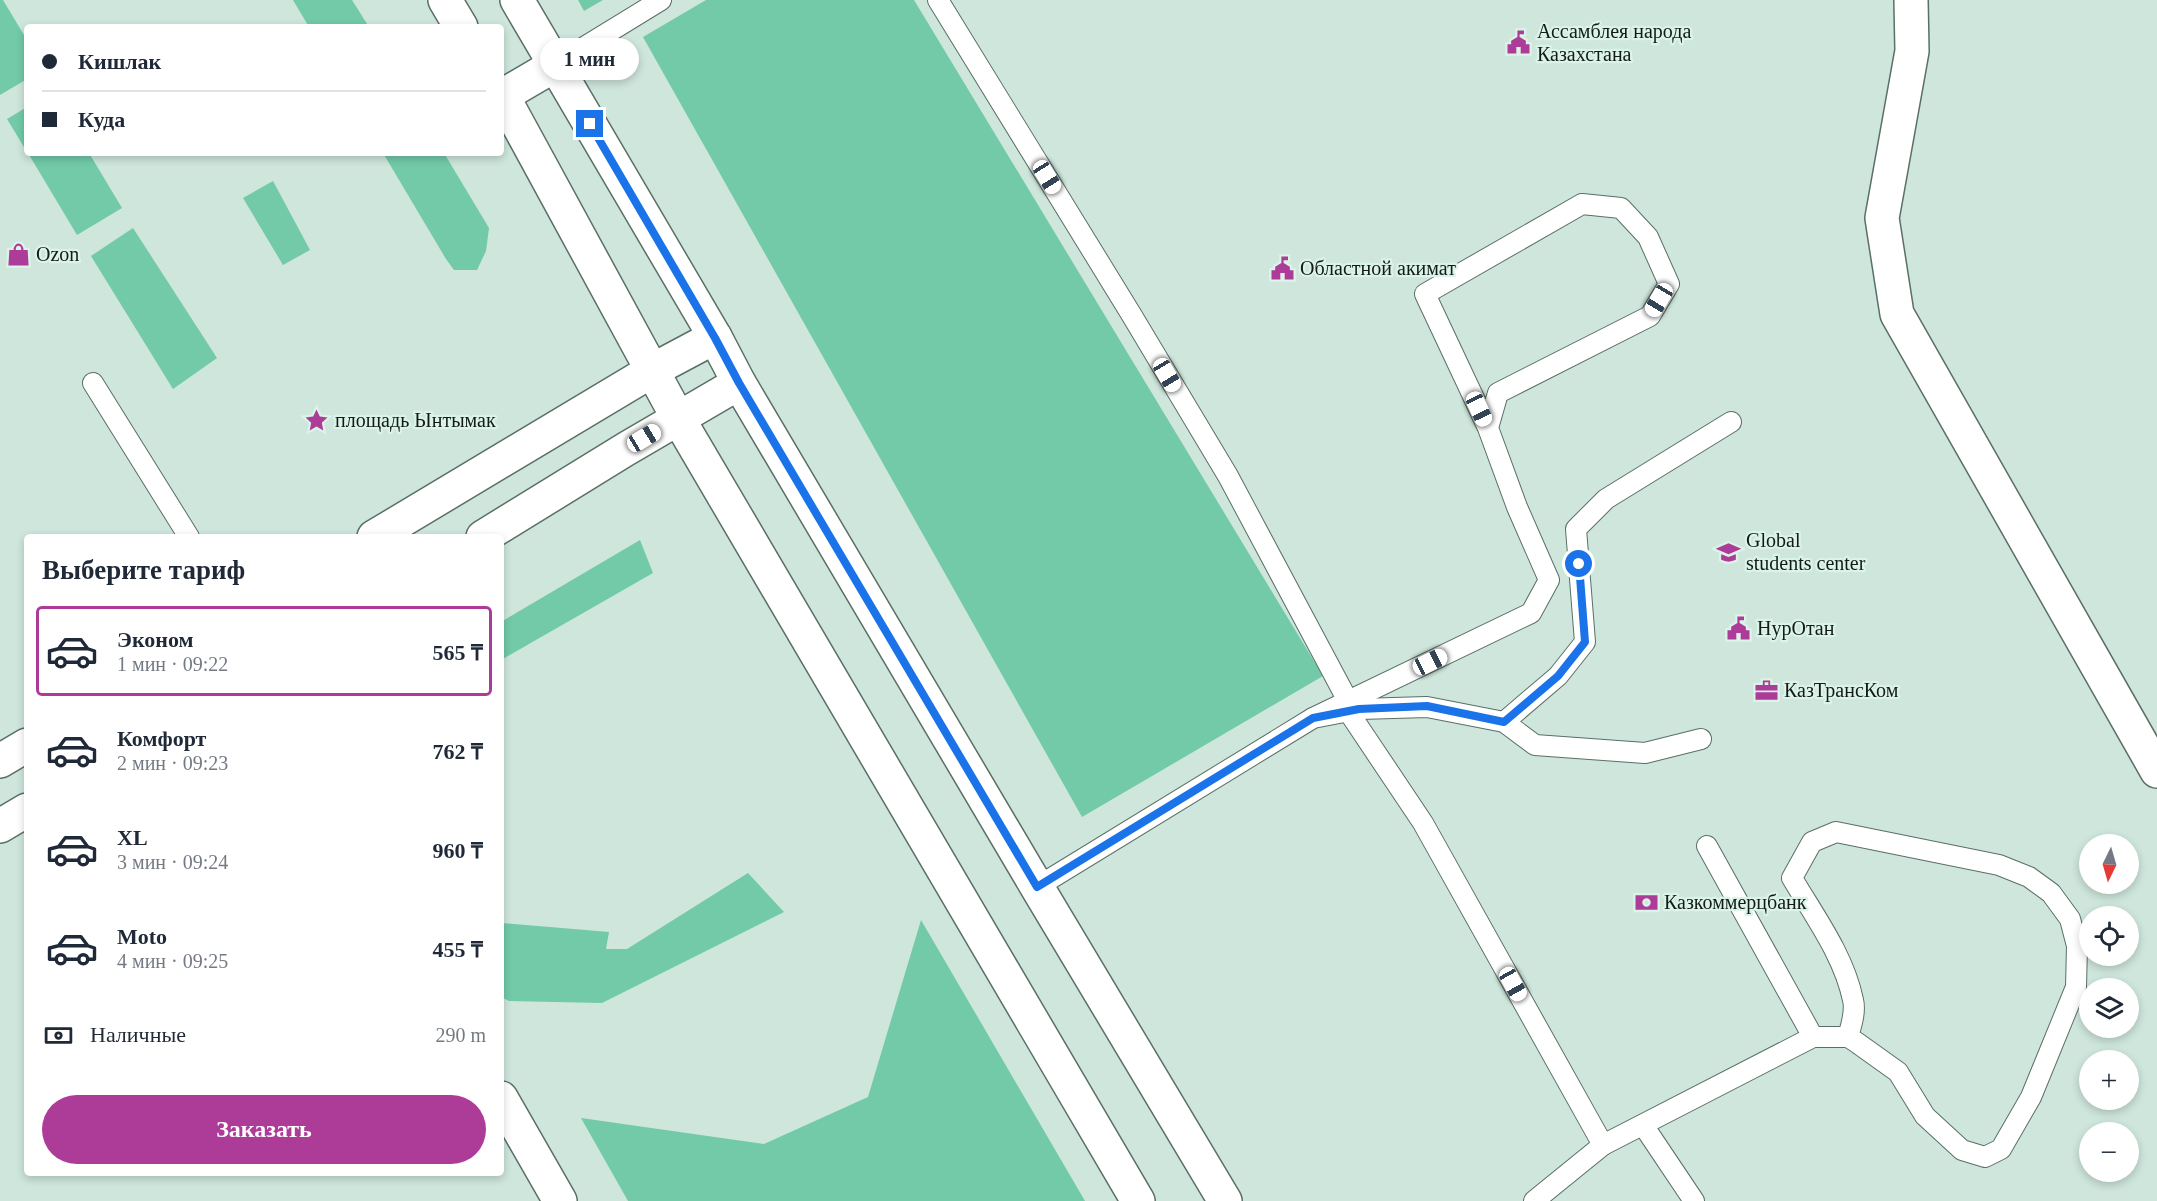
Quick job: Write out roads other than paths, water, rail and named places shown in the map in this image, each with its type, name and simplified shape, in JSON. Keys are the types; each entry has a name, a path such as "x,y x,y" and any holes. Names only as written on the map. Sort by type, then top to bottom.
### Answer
{"main road":[{"path":"445,0 459,24"},
{"path":"517,0 715,338 739,383 1225,1201"},
{"path":"1911,0 1912,51 1882,218 1898,314 2157,771"},
{"path":"504,93 555,65"},
{"path":"504,98 678,418 1138,1201"},
{"path":"379,534 653,370 715,338"},
{"path":"488,534 739,383"},
{"path":"0,761 24,747"},
{"path":"0,826 24,812"},
{"path":"504,1103 561,1201"}],"lane":[{"path":"555,65 661,0"},
{"path":"938,0 1228,476 1348,706 1423,823 1603,1144"},
{"path":"1037,887 1313,718 1348,706 1531,613 1550,580 1518,507 1488,428 1425,294 1581,204 1621,208 1647,237 1669,284 1650,316 1498,393 1488,428"},
{"path":"93,383 187,534"},
{"path":"1504,722 1558,676 1585,642 1576,529 1606,500 1731,422"},
{"path":"1348,706 1427,706 1504,722 1535,745 1645,753 1701,739"},
{"path":"1534,1201 1603,1144 1813,1037 1848,1038 1898,1072 1925,1116 1962,1150 1984,1157 2001,1149 2031,1097 2076,987 2077,946 2070,920 2051,893 2030,877 1999,865 1836,832 1812,842 1792,878 1836,953 1854,1001 1848,1038"},
{"path":"1707,846 1813,1037"},
{"path":"1643,1125 1694,1201"}],"place":[{"name":"Ассамблея народа Казахстана","path":"1519,42"},
{"name":"Ozon","path":"18,254"},
{"name":"Областной акимат","path":"1282,268"},
{"name":"площадь Ынтымак","path":"317,420"},
{"name":"Global students center","path":"1728,552"},
{"name":"НурОтан","path":"1739,628"},
{"name":"КазТрансКом","path":"1766,690"},
{"name":"Казкоммерцбанк","path":"1646,902"}]}
